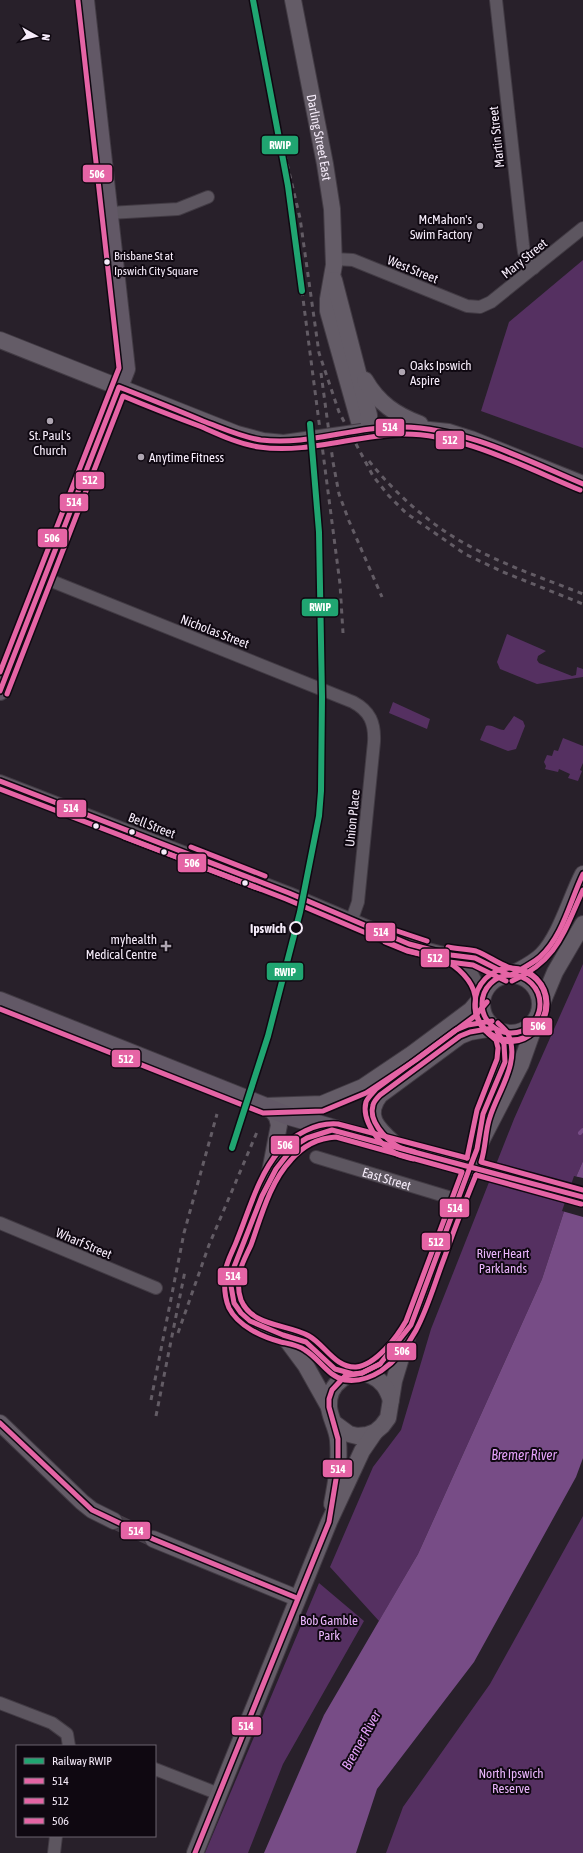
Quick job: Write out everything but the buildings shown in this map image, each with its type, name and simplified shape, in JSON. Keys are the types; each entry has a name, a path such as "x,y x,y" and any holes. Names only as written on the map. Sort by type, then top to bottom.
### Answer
{"main road":[{"path":"0,690 126,369 85,0"},
{"path":"0,1001 267,1108 335,1130 583,1198"}],"street":[{"name":"Darling Street East","path":"294,0 328,179 333,217 334,259 333,276 328,295 328,311 365,427"},
{"name":"Martin Street","path":"496,0 523,245 524,252 534,268"},
{"path":"109,213 178,209 208,197"},
{"name":"Mary Street","path":"480,307 491,302 583,228"},
{"name":"West Street","path":"334,259 353,260 467,306 480,307"},
{"name":"Darling Street East","path":"333,276 369,415 365,427"},
{"path":"0,340 246,437 284,443 365,427 400,427 436,430 471,439 583,484"},
{"name":"Darling Street East","path":"357,364 374,394 383,404 404,418 436,430"},
{"name":"Nicholas Street","path":"44,578 353,702 361,706 371,718"},
{"name":"Union Place","path":"352,920 358,902 374,742 375,731 371,718"},
{"name":"Bell Street","path":"0,780 284,891 413,945 451,955 475,958 510,975"},
{"path":"267,1108 322,1104 363,1087 412,1054 471,1010 493,981 510,975 531,964 547,950 560,927 583,874"},
{"path":"195,1853 329,1522 362,1451 375,1432 388,1418 391,1409 394,1381 411,1325 478,1149 520,1064 538,1013 557,968 583,924"},
{"name":"Bell Street","path":"451,955 472,974 483,996"},
{"path":"398,1147 381,1132 372,1115 374,1104 380,1095 460,1036 470,1032 496,1030 511,1034 520,1032 529,1027 538,1013 539,998 535,988 522,977 510,975"},
{"path":"478,1149 483,1114 505,1062 504,1044 496,1030 484,1017 482,1007 483,996"},
{"path":"267,1108 277,1117 279,1125 269,1177 234,1267 231,1280 231,1292 237,1308 246,1318 267,1329 306,1342 329,1365 336,1369 372,1376 381,1381 391,1400"},
{"path":"269,1177 293,1147 303,1140 318,1134 335,1130"},
{"name":"East Street","path":"316,1157 458,1200"},
{"name":"Wharf Street","path":"0,1223 156,1288"},
{"path":"329,1407 332,1390 338,1382 345,1376 358,1374 380,1364 411,1325"},
{"path":"283,1335 306,1366 329,1407 338,1439 338,1467 329,1522"},
{"path":"0,1423 82,1502 92,1510 114,1521"},
{"path":"334,1423 349,1434 362,1435 375,1432"},
{"path":"153,1539 297,1598"},
{"path":"0,1703 52,1723 67,1734 69,1745"},
{"path":"156,1769 219,1794"},
{"path":"54,1853 56,1837"}],"green space":[{"path":"583,260 583,448 481,411 509,322"},
{"path":"507,634 546,651 538,656 537,660 539,663 572,676 576,675 577,667 583,669 583,677 537,684 500,669 497,662"},
{"path":"393,702 430,719 427,729 389,713"},
{"path":"514,716 523,721 525,726 516,749 508,751 480,740 486,726 504,730"},
{"path":"563,738 583,746 583,763 580,770 582,771 578,781 568,778 570,774 559,769 558,772 545,769 546,766 544,762 547,755 552,756 554,750 558,751"},
{"name":"River Heart Parklands","path":"583,964 583,1161 573,1184 542,1279 418,1554 379,1621 330,1567 373,1467 401,1430 431,1329 514,1119"},
{"name":"North Ipswich Reserve","path":"583,1516 583,1853 386,1853 403,1807 490,1684"},
{"name":"Bob Gamble Park","path":"319,1583 364,1621 283,1764 248,1853 205,1853"}],"water":[{"name":"Bremer River","path":"583,1161 583,1458 576,1477 474,1662 377,1789 356,1853 264,1853 324,1715 418,1554 542,1279 573,1184"}],"pier":[{"path":"574,1176 583,1178 583,1217 562,1211"}],"waterway":[{"path":"580,1133 583,1130"}],"tunnel":[{"path":"114,1521 153,1539"}],"railway":[{"path":"271,96 300,218 319,353 339,412 373,476 389,496 406,513 465,554 503,572 583,604"},
{"path":"302,291 340,584 343,633"},
{"path":"321,373 333,462 339,494 382,597"},
{"path":"369,461 393,488 419,512 463,543 504,563 583,594"},
{"path":"151,1400 184,1233 217,1114"},
{"path":"178,1333 209,1245 257,1132"},
{"path":"156,1416 185,1271"}],"rail line":[{"name":"RWIP","path":"253,0 288,186 302,291"},
{"name":"RWIP","path":"232,1148 268,1036 300,912 319,816 321,791 322,697 319,532 310,424"}],"transit line":[{"name":"506","path":"0,672 119,368 78,1"},
{"name":"514","path":"0,691 119,387 239,435 254,439 279,441 297,440 366,429 402,427 426,429 449,433 495,447 583,484"},
{"name":"512","path":"7,694 123,396 230,439 259,447 277,449 294,448 382,435 400,434 423,435 446,439 492,453 580,490"},
{"name":"514","path":"0,781 289,893 409,944 451,955 475,958 509,975"},
{"name":"512","path":"0,789 286,899 406,950 449,962 473,965 506,981"},
{"name":"506","path":"124,837 260,889"},
{"name":"506","path":"191,847 265,876"},
{"name":"514","path":"511,975 537,960 548,949 560,929 583,874"},
{"name":"512","path":"512,981 540,964 557,944 583,890"},
{"name":"506","path":"391,929 427,941"},
{"name":"506","path":"385,942 407,951 424,955"},
{"name":"506","path":"444,960 459,970 468,980 474,990 477,1019 486,1032 490,1035 500,1040 513,1042 524,1039 533,1032 540,1023 545,1012 546,1001 543,989 533,976 504,965 476,951 448,947"},
{"name":"512","path":"504,968 518,968 537,978 547,997 547,1004 547,1011 537,1030 518,1040 504,1040 485,1030 475,1011 475,997 485,978 504,968"},
{"name":"514","path":"505,975 517,975 532,983 540,998 540,1004 540,1010 532,1025 517,1033 505,1033 490,1025 482,1010 482,998 490,983 505,975"},
{"name":"512","path":"0,1009 263,1113 323,1111 366,1093 416,1060 475,1016 487,1002"},
{"name":"506","path":"413,1159 395,1153 377,1138 366,1116 365,1109 367,1100 376,1089 456,1030 468,1025 492,1021"},
{"name":"506","path":"498,1023 508,1034 512,1055 507,1076 488,1122 481,1162 583,1190"},
{"name":"514","path":"415,1152 397,1146 383,1134 375,1123 373,1117 372,1111 375,1101 380,1095 460,1036 470,1032 493,1028"},
{"name":"514","path":"470,1167 477,1149 483,1114 505,1062 504,1044 497,1031"},
{"name":"512","path":"467,1158 477,1110 497,1059 498,1048 496,1040 488,1033"},
{"name":"506","path":"467,1158 338,1124 313,1127 298,1135 279,1151 265,1171 228,1261 225,1277 225,1291 229,1308 238,1320 251,1330 274,1340 302,1348 328,1371 339,1378 345,1380 364,1379 381,1371 394,1360 405,1347 422,1319 476,1175"},
{"name":"514","path":"332,1130 470,1167 411,1325 380,1364 362,1373 353,1374 335,1369 306,1342 283,1335 250,1321 241,1313 234,1303 231,1286 234,1267 262,1196 276,1169 294,1146 307,1138 332,1130"},
{"name":"512","path":"336,1137 462,1172 406,1321 397,1335 378,1356 364,1365 356,1367 342,1364 309,1336 271,1324 253,1315 246,1309 241,1300 238,1288 241,1268 267,1200 277,1179 295,1155 305,1147 323,1139 336,1137"},
{"name":"514","path":"470,1167 583,1197"},
{"name":"512","path":"476,1175 581,1204"},
{"name":"514","path":"195,1853 329,1522 338,1467 338,1439 329,1407 329,1399 332,1390 345,1376 362,1373 380,1364"},
{"name":"514","path":"0,1423 92,1510 153,1539 297,1598"}],"place":[{"name":"McMahon's Swim Factory","path":"480,226"},
{"name":"Brisbane St at Ipswich City Square","path":"107,262"},
{"name":"Oaks Ipswich Aspire","path":"402,372"},
{"name":"St. Paul's Church","path":"50,421"},
{"name":"Anytime Fitness","path":"141,457"},
{"name":"Ipswich","path":"296,928"},
{"name":"myhealth Medical Centre","path":"166,946"}]}
